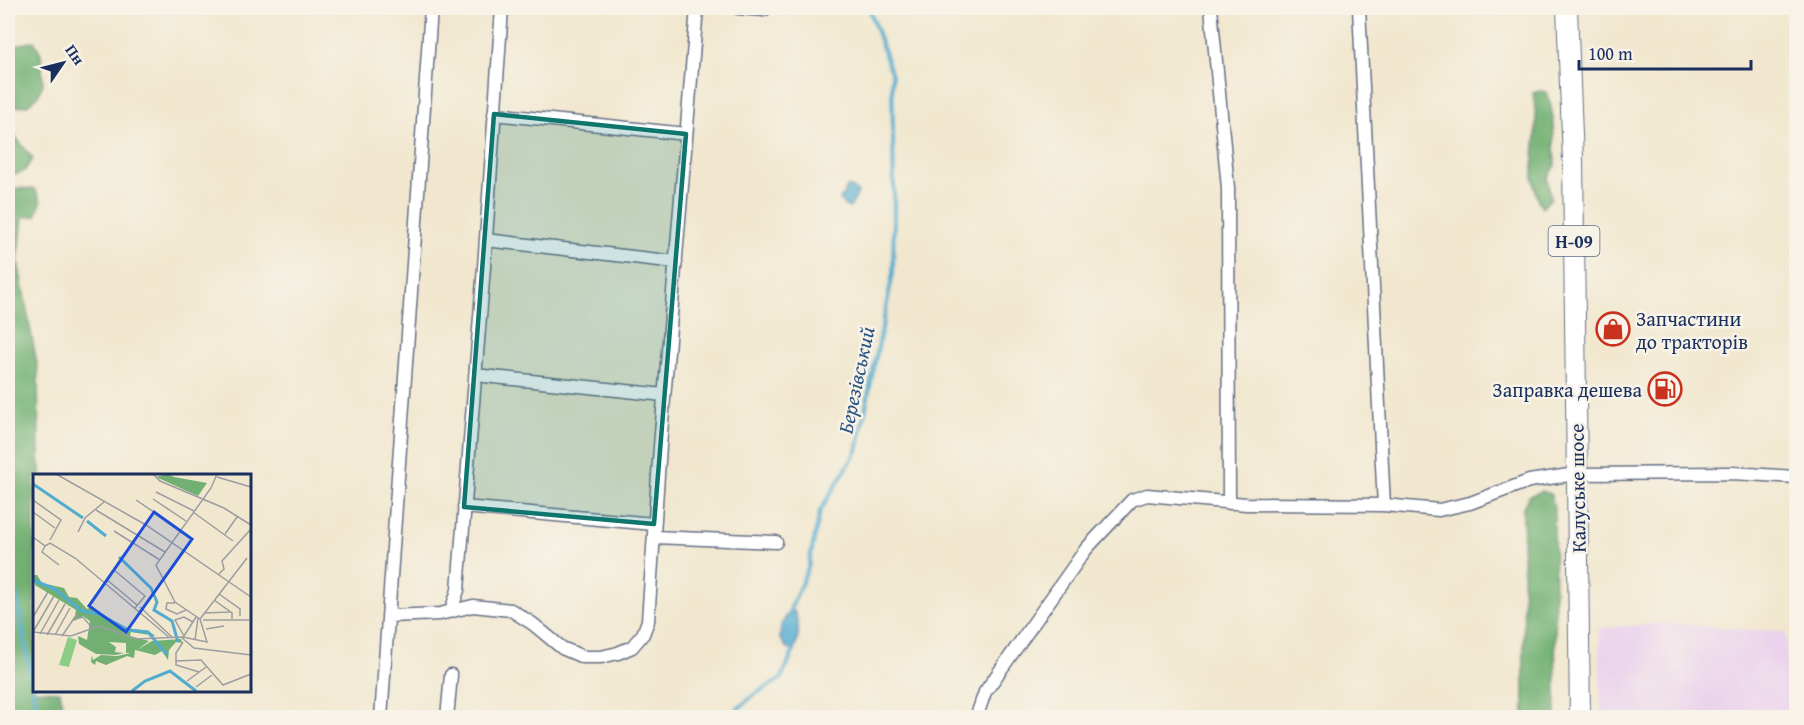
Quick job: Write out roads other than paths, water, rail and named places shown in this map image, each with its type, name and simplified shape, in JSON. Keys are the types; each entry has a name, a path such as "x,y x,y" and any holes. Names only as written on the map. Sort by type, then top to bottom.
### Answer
{"main road":[{"name":"Калуське шосе","path":"1567,8 1573,160 1580,717"}],"street":[{"path":"381,717 431,8"},
{"path":"451,611 458,590 502,8"},
{"path":"388,616 440,614 473,606 511,610 533,624 562,648 584,657 601,657 632,648 643,634 648,621 664,395 697,8"},
{"path":"738,8 764,10"},
{"path":"1212,8 1228,188 1229,502"},
{"path":"1359,8 1384,505"},
{"path":"494,114 686,134"},
{"path":"486,240 676,262"},
{"path":"475,375 664,395"},
{"path":"976,717 985,692 1086,549 1132,500 1148,495 1246,504 1384,505 1439,510 1470,503 1529,481 1576,474 1733,473 1797,477"},
{"path":"464,507 654,531 776,542"},
{"path":"447,717 451,675"}],"water":[{"path":"848,186 858,193 850,208 840,200"},
{"path":"790,610 794,611 798,626 794,650 787,648 780,639 781,625"}],"waterway":[{"name":"Березівський","path":"790,614 808,568 820,511 857,451 893,273 892,75 869,8"},
{"path":"8,377 12,412 13,575 33,689"},
{"name":"Березівський","path":"727,718 755,694 781,679 794,650 793,645"},
{"path":"33,692 38,718"}],"place":[{"name":"Запчастини до тракторів","path":"1613,329"},
{"name":"Заправка дешева","path":"1665,389"}]}
